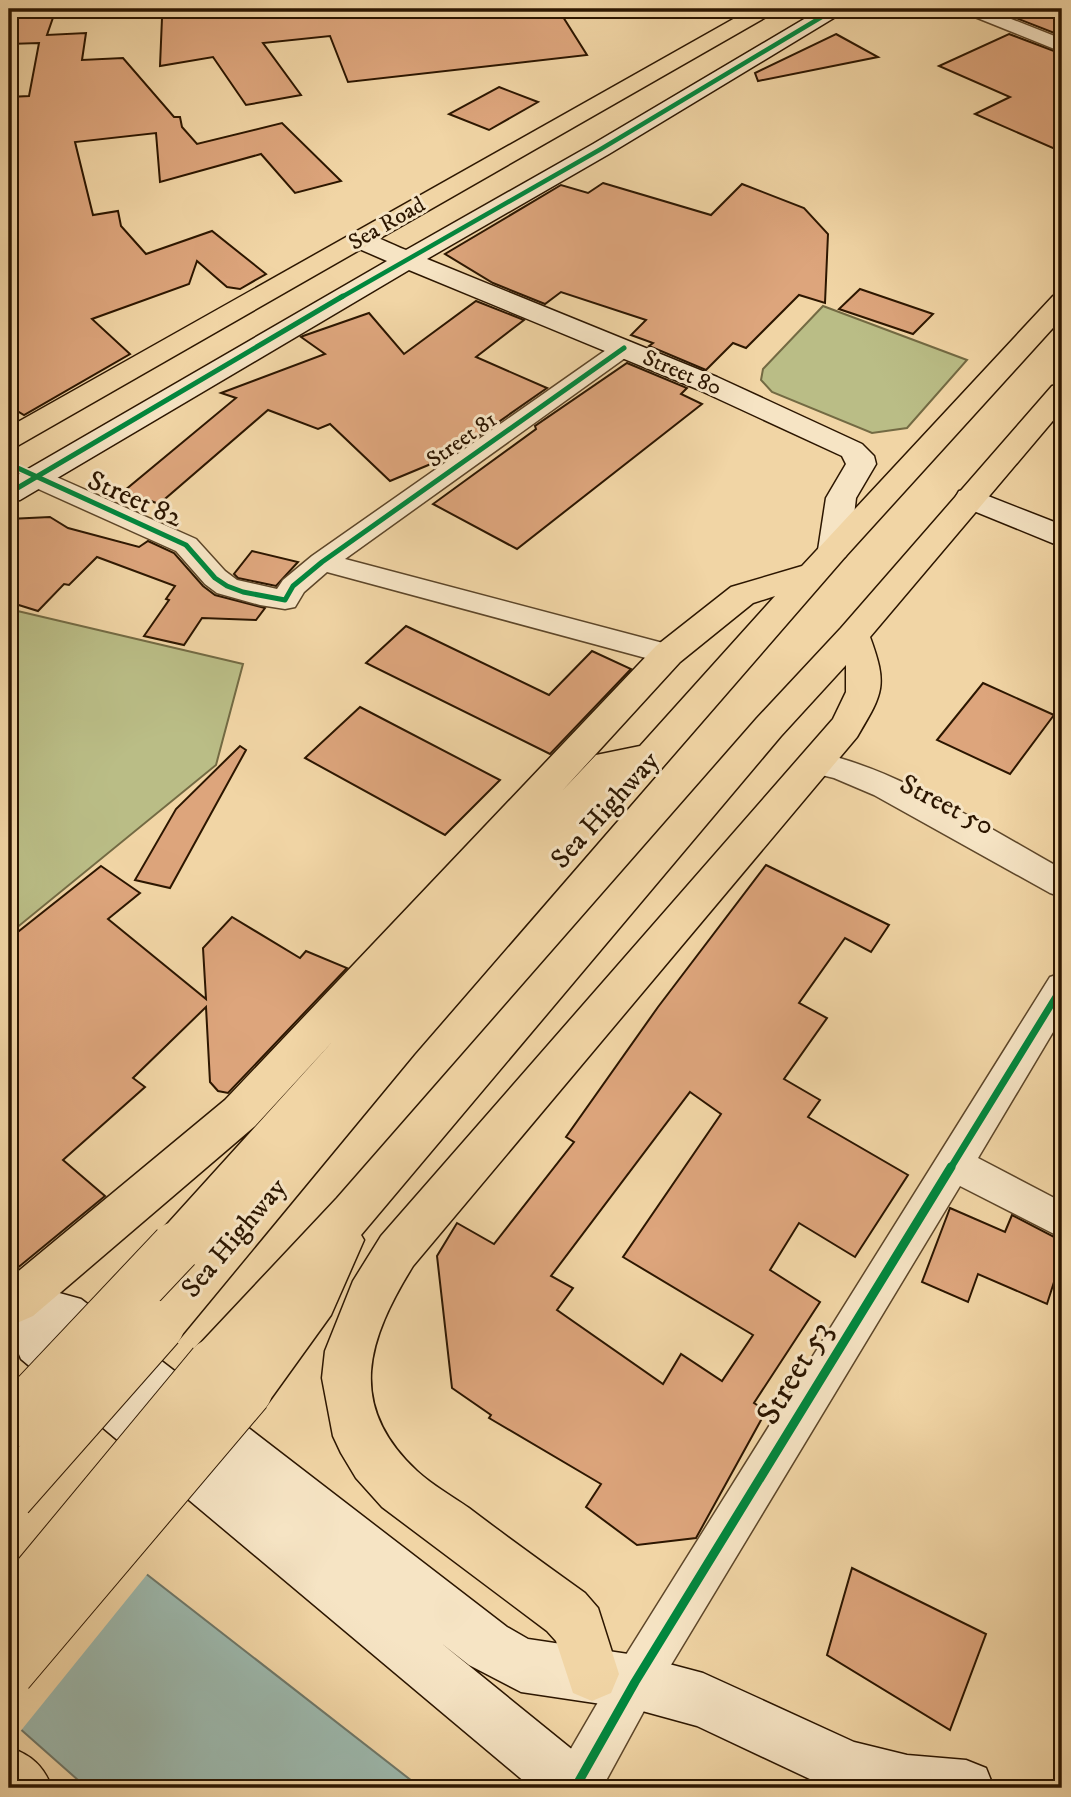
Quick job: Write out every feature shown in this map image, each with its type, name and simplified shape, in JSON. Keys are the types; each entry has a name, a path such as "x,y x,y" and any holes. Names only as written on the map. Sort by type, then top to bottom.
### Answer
{"highway":[{"name":"Sea Road","path":"9,439 766,9"},
{"name":"Sea Highway","path":"9,1496 159,1326 399,1042 824,561 1062,302"},
{"path":"15,1651 230,1377 315,1300 353,1212 769,727 853,636 1062,392"},
{"path":"16,1300 240,1113 668,654 742,595 824,561"},
{"path":"613,1678 566,1612 400,1489 374,1460 358,1436 346,1378 349,1352 369,1296 397,1251 826,751 858,708 868,681 853,636"},
{"path":"9,1424 176,1247 521,858 609,764 652,757"},
{"path":"9,1775 24,1788"}],"street":[{"path":"9,493 22,470 408,262 835,9"},
{"path":"971,9 1062,46"},
{"name":"Street 80","path":"359,240 730,393 844,446 859,456 861,464 841,498 824,561"},
{"name":"Street 81","path":"285,600 293,586 322,562 624,348"},
{"name":"Street 82","path":"22,470 195,550 219,581 232,589 285,600"},
{"path":"975,493 1062,521"},
{"path":"975,493 1062,537"},
{"path":"322,562 668,654"},
{"path":"826,751 863,777 992,836 1062,884"},
{"name":"Street 50","path":"992,836 1062,864"},
{"name":"Street 53","path":"575,1788 613,1678 952,1163 1062,987"},
{"path":"952,1163 1062,1221"},
{"path":"16,1300 64,1315 488,1646 521,1665 613,1678 703,1700 850,1769 907,1783 966,1788"},
{"path":"16,1300 38,1343 575,1788"}],"green space":[{"path":"823,306 967,360 907,428 872,433 772,392 761,380 763,369"},
{"path":"9,609 243,664 216,765 9,934"}],"shaded area":[{"path":"9,1467 421,1788 87,1788 9,1719"}],"pier":[{"path":"9,1464 149,1572 19,1733 9,1724"}],"building":[{"path":"18,9 56,9 47,35 86,33 82,60 123,58 174,117 180,117 182,127 197,144 282,123 341,181 295,193 261,154 160,182 156,133 75,142 93,215 118,211 121,226 146,254 212,231 266,274 240,289 227,287 197,261 189,284 92,319 130,354 24,415 9,406 9,97 29,96 39,43 9,44"},
{"path":"192,9 558,9 587,55 348,82 330,36 263,43 301,95 246,105 213,57 160,66 162,18 193,13"},
{"path":"993,9 1062,9 1062,36"},
{"path":"836,34 878,57 758,81 755,73"},
{"path":"1009,34 1062,54 1062,152 975,114 1010,97 939,66"},
{"path":"499,87 538,102 489,130 449,114"},
{"path":"603,183 711,215 742,184 804,208 828,234 825,303 799,295 746,348 733,343 706,370 649,346 653,343 631,335 646,320 561,292 545,304 493,283 445,254 561,185 588,193"},
{"path":"860,289 933,314 913,334 839,309"},
{"path":"476,301 524,320 476,357 547,388 450,456 390,481 330,424 318,429 268,410 159,504 124,491 236,398 221,393 325,354 301,337 369,313 404,354"},
{"path":"627,363 687,388 681,394 702,404 517,549 433,504 536,429 535,426"},
{"path":"50,517 68,528 139,547 148,541 174,553 203,586 215,595 265,608 256,620 202,618 184,645 144,636 169,600 166,599 175,586 97,557 69,585 64,584 38,611 9,602 9,519"},
{"path":"252,551 298,562 276,586 238,578 234,574"},
{"path":"406,626 549,695 592,651 631,669 550,754 366,663"},
{"path":"983,683 1054,715 1010,774 937,740"},
{"path":"360,707 500,780 445,835 305,758"},
{"path":"240,746 246,750 170,888 135,880 176,809"},
{"path":"766,865 889,925 871,952 845,938 799,1003 827,1018 784,1079 820,1100 808,1117 908,1175 855,1257 799,1223 770,1270 820,1302 754,1403 766,1411 696,1538 637,1545 586,1507 601,1484 489,1418 491,1415 452,1388 437,1256 457,1223 494,1244 574,1142 566,1137 658,1007","holes":["690,1092 721,1114 623,1257 753,1335 722,1381 681,1354 663,1384 557,1310 573,1288 551,1276"]},
{"path":"101,866 140,893 108,919 206,999 203,948 232,917 300,958 306,951 347,968 228,1093 218,1091 210,1082 206,1007 133,1078 145,1087 63,1160 105,1196 15,1270 9,1264 9,939"},
{"path":"950,1208 1005,1232 1012,1215 1062,1241 1062,1257 1047,1304 978,1274 968,1302 922,1282"},
{"path":"852,1568 986,1634 950,1730 827,1655"}],"cycle path":[{"path":"9,493 319,310 601,149 835,9"},
{"path":"9,464 186,545 196,553 215,578 227,586 285,600 293,586 322,562 624,348"},
{"path":"575,1788 635,1682 1062,987"}]}
